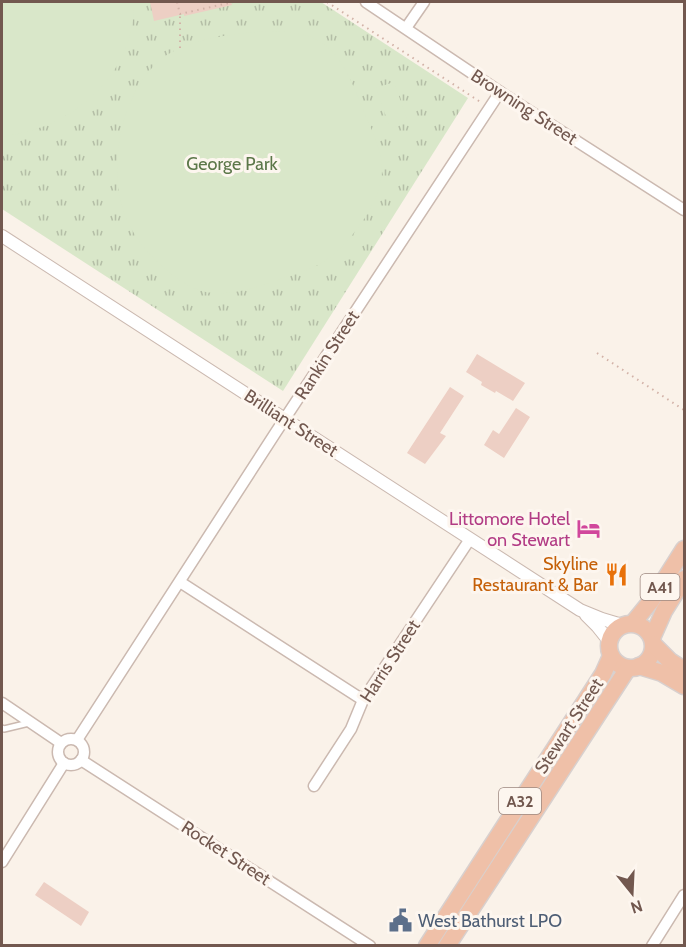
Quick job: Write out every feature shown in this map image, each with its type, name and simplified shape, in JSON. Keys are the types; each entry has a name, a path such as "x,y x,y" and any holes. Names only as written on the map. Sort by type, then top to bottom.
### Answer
{"highway":[{"name":"A41","path":"628,624 651,601 684,549"},
{"name":"A41","path":"652,641 664,611 684,579"},
{"path":"628,624 644,627 652,641 670,661 684,670"},
{"name":"A32","path":"610,648 615,630 628,624"},
{"name":"A32","path":"634,667 646,662 650,657 652,641"},
{"path":"610,648 618,664 662,673 684,686"},
{"name":"Stewart Street","path":"427,945 603,674 610,648"},
{"name":"Stewart Street","path":"447,945 634,667"}],"street":[{"name":"Browning Street","path":"366,2 500,92 684,210"},
{"path":"406,28 424,2"},
{"name":"Rankin Street","path":"77,740 500,92"},
{"name":"Brilliant Street","path":"2,236 580,610 602,619 628,624"},
{"name":"Harris Street","path":"314,786 351,729 363,700 470,540"},
{"path":"180,582 363,700"},
{"name":"Brilliant Street","path":"580,610 597,626 610,648"},
{"path":"2,703 61,743"},
{"path":"69,739 81,743 84,751 81,760 75,764 61,761 58,754 61,743 69,739"},
{"name":"Rocket Street","path":"81,760 370,945"},
{"path":"2,862 64,763"},
{"path":"651,945 684,895"}],"lane":[{"path":"2,728 30,722"}],"path":[{"path":"177,2 180,14 180,48"},
{"path":"180,14 233,2"},
{"path":"327,2 489,108"},
{"path":"597,353 684,410"}],"green space":[{"name":"George Park","path":"2,2 321,2 468,98 283,391 2,209"},
{"path":"2,2 134,2 127,45 118,65 90,98 54,122 33,130 2,137"},
{"path":"269,31 308,36 322,43 338,58 349,77 375,138 380,155 381,182 364,219 347,242 324,262 249,289 231,293 206,292 187,285 165,269 145,249 129,224 118,188 117,167 123,125 129,105 139,86 150,70 164,57 187,45 201,41 229,35"},
{"path":"394,82 408,122 390,128 376,88"}],"building":[{"path":"150,2 231,2 232,5 154,21"},
{"path":"477,354 525,383 513,401 481,385 482,382 466,372"},
{"path":"450,387 464,396 440,433 446,436 425,464 407,453"},
{"path":"516,408 530,417 504,458 484,445 493,430 499,434"},
{"path":"44,882 89,912 81,926 35,895"}],"place":[{"name":"Littomore Hotel on Stewart","path":"588,529"},
{"name":"Skyline Restaurant & Bar","path":"616,574"},
{"name":"West Bathurst LPO","path":"400,921"}]}
